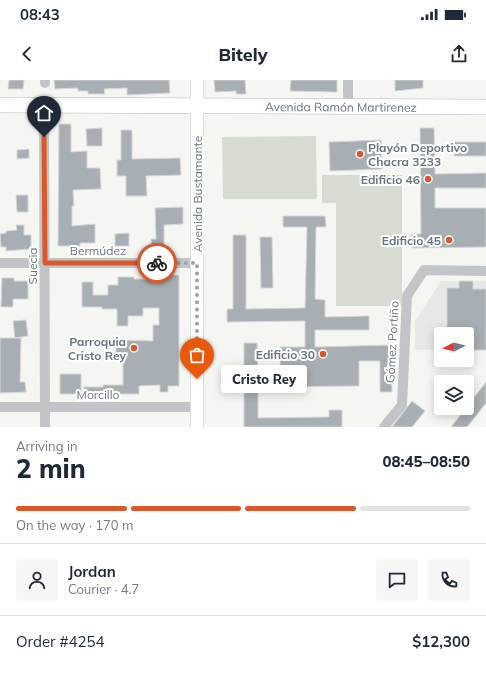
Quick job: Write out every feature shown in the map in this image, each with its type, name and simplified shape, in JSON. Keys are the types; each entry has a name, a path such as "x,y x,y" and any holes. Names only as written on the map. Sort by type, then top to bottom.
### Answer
{"main road":[{"name":"Avenida Bustamante","path":"197,80 197,427"},
{"name":"Avenida Ramón Martirenez","path":"0,105 486,107"}],"street":[{"path":"348,80 348,106"},
{"name":"Suecia","path":"44,106 45,427"},
{"name":"Bermúdez","path":"0,263 197,263"},
{"name":"Gómez Portiño","path":"384,427 402,405 407,296 424,270 486,271"},
{"name":"Morcillo","path":"0,407 197,408"}],"shaded area":[{"path":"316,136 317,199 223,199 222,137"},
{"path":"322,175 402,175 402,306 336,306 336,203 322,203"},
{"path":"441,281 486,281 486,350 474,350 474,327 434,327 434,350 415,350 415,321"}],"building":[{"path":"9,80 24,80 23,89 8,89"},
{"path":"54,80 169,80 170,93 127,95 127,88 104,89 105,94 88,94 88,91 78,91 78,88 55,89"},
{"path":"214,80 245,80 246,94 236,94 236,91 215,92"},
{"path":"291,80 337,80 337,92 290,91"},
{"path":"395,80 423,80 423,88 395,91"},
{"path":"59,124 71,124 71,152 87,151 87,168 100,168 101,189 73,190 74,206 72,206 72,226 95,224 95,243 80,243 80,246 58,246"},
{"path":"102,128 102,146 87,146 86,129"},
{"path":"420,128 434,128 435,174 486,173 486,188 435,188 435,208 486,208 486,247 412,248 411,234 421,234"},
{"path":"121,130 132,130 132,159 180,158 181,175 146,176 147,196 126,196 126,176 117,176 117,160 121,160"},
{"path":"381,140 382,169 330,171 329,142"},
{"path":"454,142 486,142 486,156 454,156"},
{"path":"29,149 29,158 17,159 17,150"},
{"path":"16,195 28,195 28,212 17,212"},
{"path":"183,207 183,224 164,225 164,256 152,256 151,239 156,239 155,208"},
{"path":"283,216 325,216 326,227 316,227 315,299 325,300 325,317 369,316 369,330 315,330 315,347 391,345 392,392 380,392 380,361 359,361 359,386 258,387 258,418 329,417 329,410 342,410 342,427 244,427 244,343 257,343 258,372 280,372 280,347 305,347 305,321 227,322 227,309 233,309 233,235 246,235 246,309 305,308 307,227 283,227"},
{"path":"16,225 24,225 24,235 31,235 31,249 6,251 6,247 1,247 0,234 6,233 6,231 17,230"},
{"path":"129,233 129,246 115,246 115,234"},
{"path":"260,237 272,237 273,288 261,288"},
{"path":"163,275 179,275 179,386 168,386 168,392 160,392 160,385 139,386 139,394 84,394 84,387 123,385 123,356 116,356 116,340 153,341 153,325 159,325 159,308 143,308 143,316 128,316 128,326 117,326 117,309 82,307 82,282 93,282 93,295 108,295 108,285 118,285 118,277 134,277 134,279 163,279"},
{"path":"2,278 14,278 14,281 28,281 28,299 13,299 13,307 1,307"},
{"path":"459,281 473,281 473,289 486,289 486,350 474,350 474,327 447,327 447,288 459,288"},
{"path":"26,320 28,336 15,338 13,321"},
{"path":"0,338 21,338 20,382 25,382 26,392 0,393"},
{"path":"60,374 81,374 81,394 60,394"},
{"path":"486,382 486,403 467,427 451,427 460,415 474,415 474,397"},
{"path":"412,401 425,411 412,427 392,427"}],"way so far":[{"path":"157,263 197,263 197,379"}],"place":[{"name":"Playón Deportivo Chacra 3233","path":"360,154"},
{"name":"Edificio 46","path":"428,179"},
{"name":"Edificio 45","path":"449,240"},
{"name":"Parroquia Cristo Rey","path":"134,348"},
{"name":"Edificio 30","path":"323,354"},
{"name":"Cristo Rey","path":"197,379"}],"route":[{"path":"44,137 45,263 157,263"}]}
